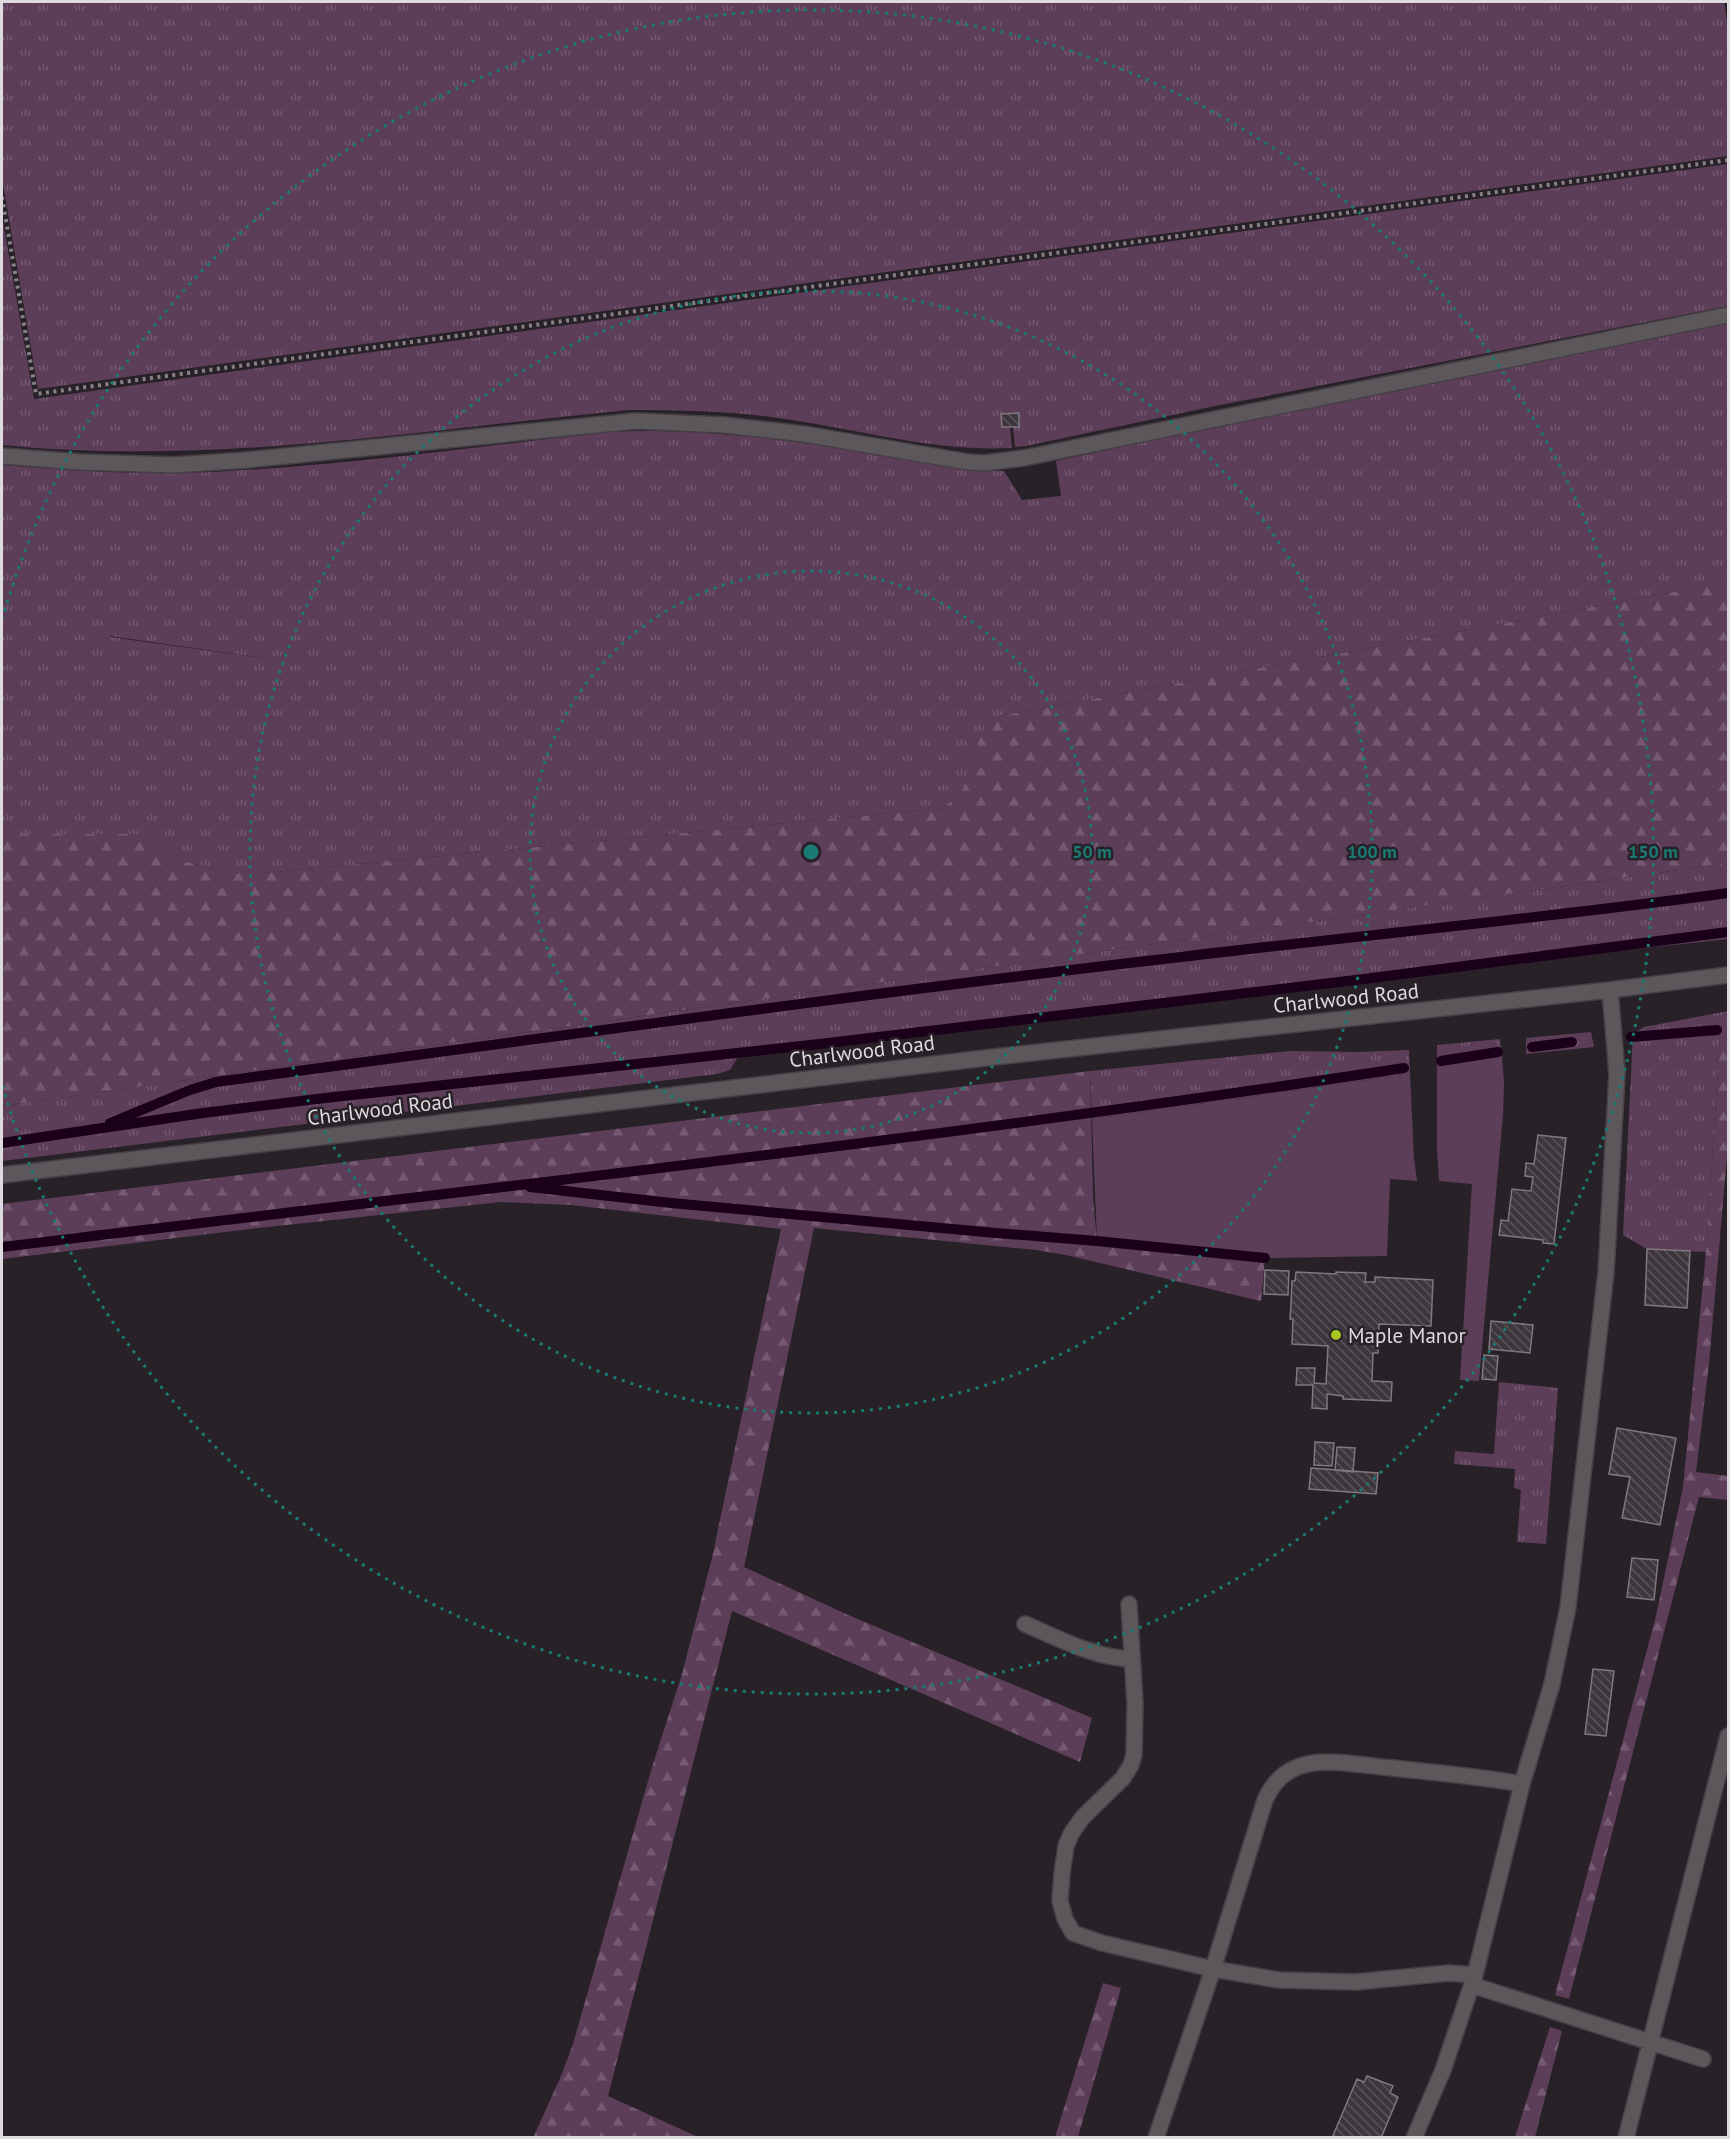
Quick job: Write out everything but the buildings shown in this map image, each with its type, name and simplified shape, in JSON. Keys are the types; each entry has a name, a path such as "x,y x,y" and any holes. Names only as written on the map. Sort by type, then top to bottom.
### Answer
{"street":[{"path":"2,456 81,462 174,465 662,421 804,434 891,450 984,463 1047,453 1728,315"},
{"name":"Charlwood Road","path":"2,1175 994,1056 1610,990 1728,975"},
{"path":"1414,2138 1443,2070 1474,1980 1522,1784 1552,1684 1568,1606 1603,1310 1617,1074 1610,990"},
{"path":"1129,1604 1136,1722 1134,1755 1123,1778 1082,1818 1066,1846 1060,1901 1061,1910 1073,1933 1102,1943 1213,1969 1279,1980 1332,1983 1378,1981 1449,1973 1651,2044 1703,2059"},
{"path":"1025,1624 1090,1651 1111,1657 1132,1659"},
{"path":"1626,2138 1728,1736"},
{"path":"1155,2138 1213,1969 1264,1800 1276,1781 1292,1769 1303,1765 1332,1763 1489,1778 1522,1784"}],"path":[{"path":"2,197 36,394 1728,160"}],"green space":[{"path":"2,2 1724,2 1728,29 1728,156 38,389 2,178"},
{"path":"1728,164 1728,306 1215,406 1026,446 1015,447 1013,427 1010,427 1012,448 954,447 760,416 704,411 628,410 315,443 237,448 159,451 80,450 2,445 2,216 34,399"},
{"path":"1728,323 1728,582 999,716 962,792 943,808 264,873 226,873 184,861 146,834 2,834 2,465 115,472 201,472 372,459 609,432 696,432 825,446 972,471 1004,471 1022,500 1061,496 1056,461 1363,395","holes":["110,636 305,664 110,637"]},
{"path":"1728,582 1728,863 2,1106 2,834 146,834 184,861 226,873 264,873 943,808 962,792 981,734 999,716"},
{"path":"1728,863 1728,939 1385,976 741,1052 730,1070 717,1074 2,1161 2,1106"},
{"path":"1728,1011 1728,1035 1720,1038 1706,1252 1647,1249 1623,1235 1633,1034 1644,1027"},
{"path":"1591,1032 1594,1047 1526,1054 1526,1038"},
{"path":"1728,1035 1728,1145 1709,1363 1696,1472 1728,1476 1728,1500 1699,1497 1569,1999 1555,1995 1656,1616 1683,1487 1706,1252 1720,1037"},
{"path":"1500,1039 1502,1056 1437,1066 1437,1045"},
{"path":"1409,1050 1410,1074 1092,1119 1090,1071 1290,1051"},
{"path":"1502,1056 1503,1115 1479,1381 1460,1380 1472,1184 1439,1181 1437,1066"},
{"path":"1090,1071 1093,1197 1097,1241 1265,1258 1261,1301 1036,1250 814,1228 744,1567 846,1614 1092,1718 1080,1762 732,1611 608,2096 698,2137 533,2138 573,2044 652,1767 682,1674 712,1558 781,1229 571,1205 500,1202 2,1259 2,1204"},
{"path":"1410,1074 1417,1181 1390,1179 1387,1256 1265,1258 1097,1241 1092,1119"},
{"path":"1499,1382 1558,1388 1546,1544 1517,1542 1521,1490 1514,1488 1515,1469 1454,1464 1455,1451 1494,1454"},
{"path":"1103,1983 1121,1988 1078,2137 1055,2137"},
{"path":"1550,2027 1562,2031 1535,2137 1515,2137"}],"waterway":[{"path":"110,1123 190,1090 216,1082 940,986 1728,893"},
{"path":"2,1143 203,1113 325,1098 828,1043 1364,979 1728,932"},
{"path":"1631,1037 1717,1030"},
{"path":"1532,1047 1572,1042"},
{"path":"1441,1061 1498,1052"},
{"path":"2,1247 879,1141 1404,1068"},
{"path":"530,1187 671,1203 1265,1258"}],"place":[{"name":"Maple Manor","path":"1336,1335"}]}
